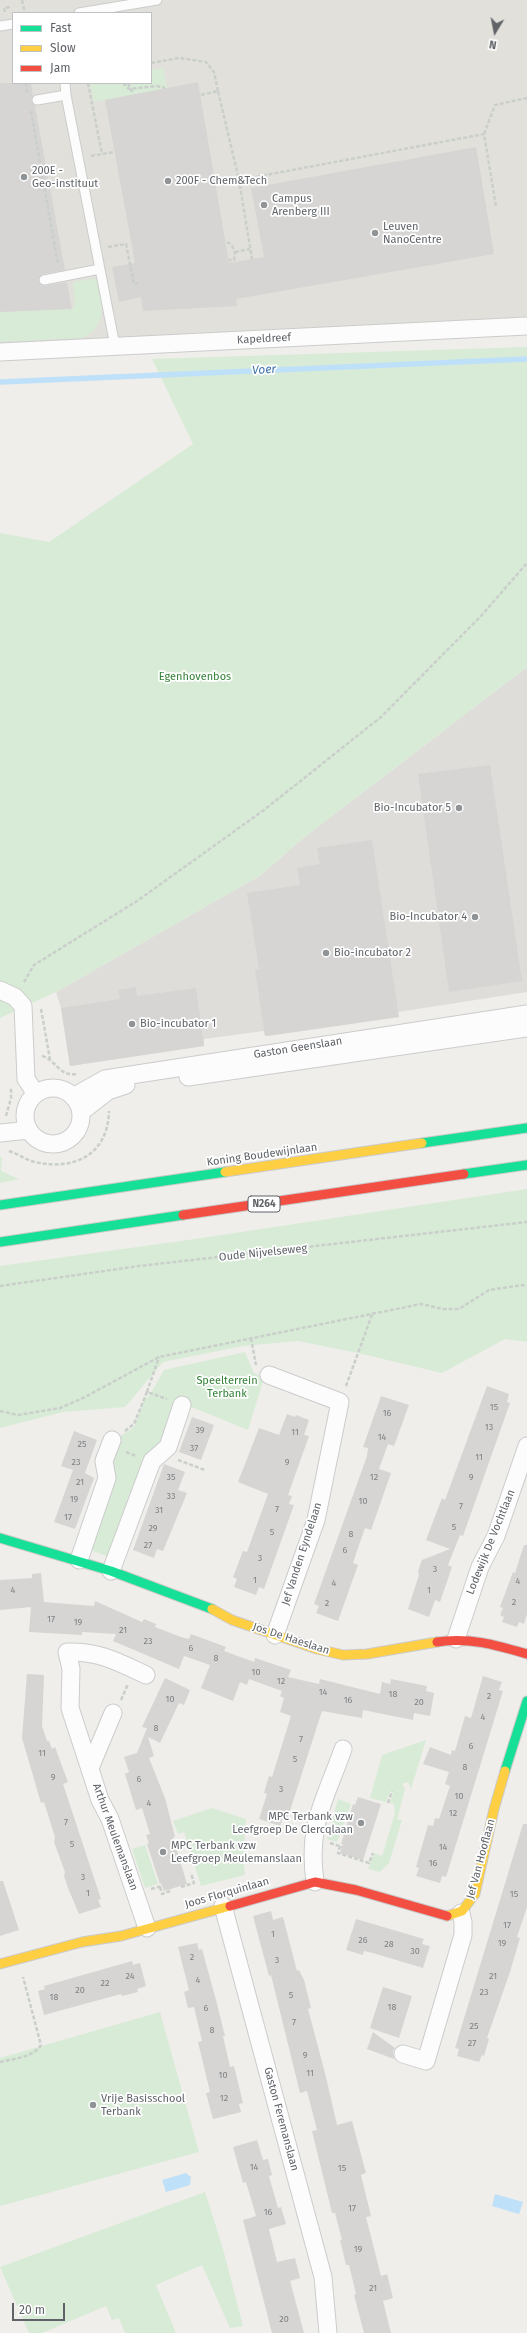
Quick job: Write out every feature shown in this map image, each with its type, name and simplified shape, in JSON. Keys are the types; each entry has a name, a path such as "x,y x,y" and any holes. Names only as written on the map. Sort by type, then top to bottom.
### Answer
{"main road":[{"name":"Koning Boudewijnlaan","path":"0,1205 527,1128"},
{"name":"N264","path":"0,1242 527,1165"},
{"name":"Jos De Haeslaan","path":"0,1538 79,1560 111,1571 205,1605 232,1620 317,1650 343,1655 366,1654 456,1638 485,1642 527,1654"},
{"name":"Jef Van Hooflaan","path":"461,1913 472,1901 483,1862 490,1824 527,1701"},
{"name":"Joos Florquinlaan","path":"0,1964 82,1942 121,1936 223,1906 315,1882 356,1890 442,1916 453,1916 461,1913"}],"street":[{"name":"Kapeldreef","path":"0,352 527,326"},
{"path":"0,990 15,997 23,1006 26,1079 36,1094"},
{"name":"Gaston Geenslaan","path":"73,1097 106,1079 527,1014"},
{"name":"Gaston Geenslaan","path":"81,1112 108,1091 117,1086 527,1028"},
{"path":"52,1088 66,1092 73,1097 81,1112 81,1122 77,1131 63,1143 45,1143 36,1139 29,1130 25,1119 26,1108 30,1100 36,1094 52,1088"},
{"path":"0,1133 29,1130"},
{"path":"269,1375 343,1395"},
{"name":"Jef Vanden Eyndelaan","path":"275,1635 316,1520 343,1395"},
{"path":"111,1571 156,1457 168,1447 182,1405"},
{"path":"79,1560 107,1478 104,1461 111,1444"},
{"name":"Lodewijk De Vochtlaan","path":"456,1638 480,1567 496,1536 527,1446"},
{"name":"Arthur Meulemanslaan","path":"140,1673 101,1655 84,1652 67,1652 71,1669 70,1708 100,1800 110,1819 118,1840 147,1928"},
{"path":"90,1768 113,1713"},
{"path":"315,1882 312,1845 314,1829 323,1798 330,1786 343,1749"},
{"name":"Gaston Feremanslaan","path":"223,1906 323,2277 328,2333"},
{"path":"403,2054 425,2067 463,1935 464,1922 461,1913"}],"lane":[{"path":"85,12 157,0"},
{"path":"0,26 12,24"},
{"path":"65,84 66,96 115,346"},
{"path":"32,101 66,96"},
{"path":"44,280 100,268"}],"path":[{"path":"22,0 25,12"},
{"path":"152,63 179,58 206,62 214,72 239,180 252,259"},
{"path":"26,84 32,101 59,265"},
{"path":"88,84 102,154"},
{"path":"123,84 129,88 133,94"},
{"path":"128,84 129,88"},
{"path":"129,88 157,86 165,88"},
{"path":"201,95 218,91"},
{"path":"496,206 484,134 495,105 527,98"},
{"path":"239,180 484,134"},
{"path":"78,158 114,152"},
{"path":"227,242 231,244 235,252 234,260 229,260"},
{"path":"96,249 126,244 134,284 138,283"},
{"path":"235,252 250,249"},
{"path":"15,997 34,965 137,901 232,833 381,717 481,616 527,563"},
{"path":"25,1052 50,1058 58,1070 72,1075 79,1073"},
{"path":"4,1150 20,1154 33,1162 53,1164 73,1163 88,1156 99,1146 105,1133 109,1103"},
{"name":"Oude Nijvelseweg","path":"0,1286 139,1266 527,1222"},
{"path":"0,1411 18,1414 60,1408 85,1397 159,1357 373,1312 421,1304 443,1309 459,1309 489,1290 523,1285 527,1286"},
{"path":"343,1395 373,1312"},
{"path":"251,1338 257,1369 269,1375"},
{"path":"111,1444 134,1424 159,1357"},
{"path":"147,1392 182,1405"},
{"path":"111,1444 205,1470"},
{"path":"113,1713 116,1712 140,1673"},
{"path":"388,1803 392,1791"},
{"path":"325,1842 341,1847 338,1853 369,1863 373,1853"},
{"path":"180,1888 194,1883 191,1872"},
{"path":"160,1887 162,1894 170,1891"},
{"path":"0,2062 30,2054 38,2050 41,2045 18,1960"}],"shaded area":[{"name":"Campus Arenberg III","path":"0,0 527,0 527,326 0,352"},
{"path":"527,667 527,992 398,1012 399,1017 269,1036 265,1036 264,1031 204,1039 204,1046 70,1066 61,1008 56,992 261,875 302,839"}],"green space":[{"path":"163,68 167,88 94,102 90,84 152,84 152,70"},
{"path":"98,278 102,305 100,320 91,332 82,338 0,342 0,312 72,309 75,305 73,282"},
{"name":"Egenhovenbos","path":"527,347 527,667 302,839 261,875 56,992 0,1018 0,533 49,542 193,444 152,359"},
{"path":"0,1157 2,1157 1,1171 19,1179 0,1183"},
{"path":"527,1189 527,1342 505,1339 442,1373 358,1353 298,1341 243,1346 163,1362 125,1407 63,1412 0,1428 0,1266 188,1240"},
{"name":"Speelterrein Terbank","path":"245,1352 254,1373 264,1378 248,1430 182,1403 113,1558 84,1548 113,1441 134,1427 145,1397 148,1398 164,1370"},
{"path":"426,1740 411,1789 408,1782 402,1784 405,1789 397,1819 402,1820 389,1863 380,1872 368,1869 374,1853 382,1856 395,1813 394,1804 390,1803 393,1792 390,1791 386,1802 370,1798 382,1755"},
{"path":"338,1799 351,1804 337,1842 327,1839"},
{"path":"212,1808 246,1819 243,1857 245,1875 201,1886 184,1832 178,1834 173,1821"},
{"path":"145,1845 158,1884 145,1888 132,1849"},
{"name":"Vrije Basisschool Terbank","path":"160,2012 199,2152 0,2206 0,2058"},
{"path":"205,2192 223,2249 243,2326 230,2328 202,2265 156,2285 176,2333 125,2333 119,2318 112,2320 106,2306 42,2333 29,2333 0,2267"}],"water":[{"path":"186,2173 191,2177 190,2185 166,2192 162,2180"},
{"path":"495,2194 523,2202 519,2214 492,2206"}],"building":[{"path":"198,82 229,263 264,257 251,188 476,147 494,254 236,299 237,306 143,311 141,297 119,302 112,267 135,263 105,100"},
{"name":"200E - Geo-instituut","path":"0,83 31,84 33,95 31,101 35,106 65,270 42,274 38,281 40,284 45,286 67,282 72,309 0,312"},
{"name":"Bio-Incubator 4","path":"490,765 522,981 449,992 418,774"},
{"path":"372,840 399,1017 265,1036 255,969 259,969 247,893 300,885 297,868 320,864 317,848"},
{"name":"Bio-incubator 1","path":"136,987 137,996 196,988 204,1046 70,1066 61,1008 120,999 118,990"},
{"path":"487,1386 509,1394 507,1402 510,1403 463,1536 460,1535 448,1565 452,1567 440,1602 435,1600 429,1617 408,1609 419,1575 418,1571 422,1560 450,1549 426,1540 442,1498 445,1500"},
{"path":"381,1396 409,1405 394,1446 388,1444 379,1469 391,1473 371,1530 365,1528 353,1563 358,1565 338,1621 316,1613 319,1606 314,1604 367,1456 368,1448 363,1447"},
{"path":"287,1414 295,1417 296,1415 309,1420 304,1435 309,1436 288,1495 292,1496 289,1504 294,1505 264,1589 259,1587 256,1595 234,1587 237,1579 233,1577 243,1551 247,1552 268,1494 238,1482 259,1428 279,1435"},
{"path":"192,1417 214,1425 201,1460 179,1452"},
{"path":"74,1431 97,1440 85,1473 94,1478 75,1529 54,1522 73,1470 61,1466"},
{"path":"164,1464 185,1472 178,1490 187,1493 163,1551 157,1549 154,1558 133,1550"},
{"path":"524,1545 527,1545 527,1614 524,1624 519,1622 517,1627 502,1622 504,1617 500,1615 503,1608 500,1607 513,1572 515,1573"},
{"path":"41,1573 44,1602 94,1606 95,1601 142,1622 144,1619 156,1624 155,1627 181,1637 189,1639 191,1634 226,1647 224,1651 254,1662 255,1658 291,1670 288,1677 319,1684 320,1679 380,1694 382,1682 390,1684 391,1679 427,1686 426,1691 434,1693 430,1716 414,1713 413,1720 363,1710 362,1718 322,1711 287,1820 283,1818 280,1826 259,1819 267,1794 264,1793 269,1776 272,1777 291,1716 280,1712 284,1698 280,1696 282,1691 249,1679 247,1685 240,1682 233,1701 201,1688 210,1665 184,1656 179,1669 113,1641 116,1634 82,1632 82,1635 29,1632 31,1607 0,1610 0,1580 32,1578 32,1574"},
{"path":"27,1674 44,1675 42,1726 47,1741 49,1741 52,1749 55,1747 68,1782 63,1784 101,1899 98,1900 101,1907 79,1914 64,1876 65,1872 54,1842 55,1837 44,1802 41,1803 22,1738"},
{"path":"483,1676 502,1682 499,1690 503,1691 446,1877 442,1876 440,1883 416,1876 419,1868 416,1867 428,1825 433,1826 435,1818 439,1819 450,1786 445,1784 449,1772 423,1764 430,1747 451,1755 452,1750 455,1751 465,1716 471,1718"},
{"path":"165,1678 190,1690 184,1705 179,1703 160,1743 148,1737 154,1756 149,1758 165,1798 175,1837 173,1837 187,1884 164,1891 161,1883 160,1884 147,1844 149,1843 146,1835 150,1834 142,1808 136,1810 125,1774 129,1772 124,1757 137,1753 147,1728 142,1727"},
{"name":"MPC Terbank vzw Leefgroep De Clercqlaan","path":"358,1797 381,1804 363,1860 340,1853 343,1844 341,1844 353,1804 355,1805"},
{"path":"523,1824 527,1824 527,1907 517,1937 520,1938 510,1972 487,2038 489,2039 484,2056 482,2055 479,2062 457,2056 459,2049 455,2048"},
{"path":"0,1881 3,1881 19,1930 0,1936"},
{"path":"271,1911 273,1920 283,1917 297,1971 299,1970 304,1980 311,2008 308,2009 337,2125 352,2121 366,2173 361,2175 371,2216 366,2217 381,2276 387,2274 393,2298 383,2301 391,2333 364,2333 354,2295 356,2294 349,2265 346,2265 340,2240 342,2240 335,2213 332,2213 312,2131 317,2130 307,2091 300,2093 271,1975 269,1976 253,1916"},
{"path":"356,1919 424,1939 422,1944 430,1946 423,1968 373,1953 364,1951 363,1955 346,1950"},
{"path":"197,1943 199,1950 202,1949 225,2036 223,2036 230,2067 234,2066 243,2103 239,2104 241,2112 213,2119 206,2093 210,2092 198,2042 202,2041 194,2007 188,2008 184,1992 189,1990 178,1947"},
{"path":"132,1961 133,1965 140,1963 146,1986 137,1989 138,1992 122,1996 121,1994 44,2015 38,1991 45,1989 44,1986"},
{"path":"383,1987 412,1996 399,2038 370,2028"},
{"path":"373,2032 395,2048 393,2051 394,2059 367,2049"},
{"path":"257,2140 263,2160 268,2159 272,2175 269,2176 278,2208 281,2207 286,2224 269,2229 277,2262 295,2258 300,2278 290,2281 304,2333 272,2333 243,2220 256,2216 246,2182 243,2183 233,2147"}],"waterway":[{"name":"Voer","path":"0,382 527,359"}],"traffic: fast":[{"path":"422,1143 527,1128"},
{"path":"464,1174 527,1165"},
{"path":"0,1205 225,1172"},
{"path":"0,1242 183,1215"},
{"path":"0,1538 111,1571 212,1609"},
{"path":"505,1771 527,1701"}],"traffic: slow":[{"path":"225,1172 422,1143"},
{"path":"212,1609 232,1620 317,1649 343,1655 367,1654 437,1642"},
{"path":"447,1916 462,1911 475,1894 494,1809 505,1771"},
{"path":"0,1964 82,1942 121,1936 230,1906"}],"traffic: jam":[{"path":"183,1215 464,1174"},
{"path":"437,1642 460,1640 471,1641 527,1654"},
{"path":"230,1906 315,1882 356,1890 447,1916"}],"place":[{"name":"200E - Geo-instituut","path":"24,177"},
{"name":"200F - Chem&Tech","path":"168,181"},
{"name":"Campus Arenberg III","path":"264,205"},
{"name":"Leuven NanoCentre","path":"375,233"},
{"name":"Bio-Incubator 5","path":"459,808"},
{"name":"Bio-Incubator 4","path":"475,917"},
{"name":"Bio-incubator 2","path":"326,953"},
{"name":"Bio-incubator 1","path":"132,1024"},
{"name":"MPC Terbank vzw Leefgroep De Clercqlaan","path":"361,1823"},
{"name":"MPC Terbank vzw Leefgroep Meulemanslaan","path":"163,1852"},
{"name":"Vrije Basisschool Terbank","path":"93,2105"}]}
